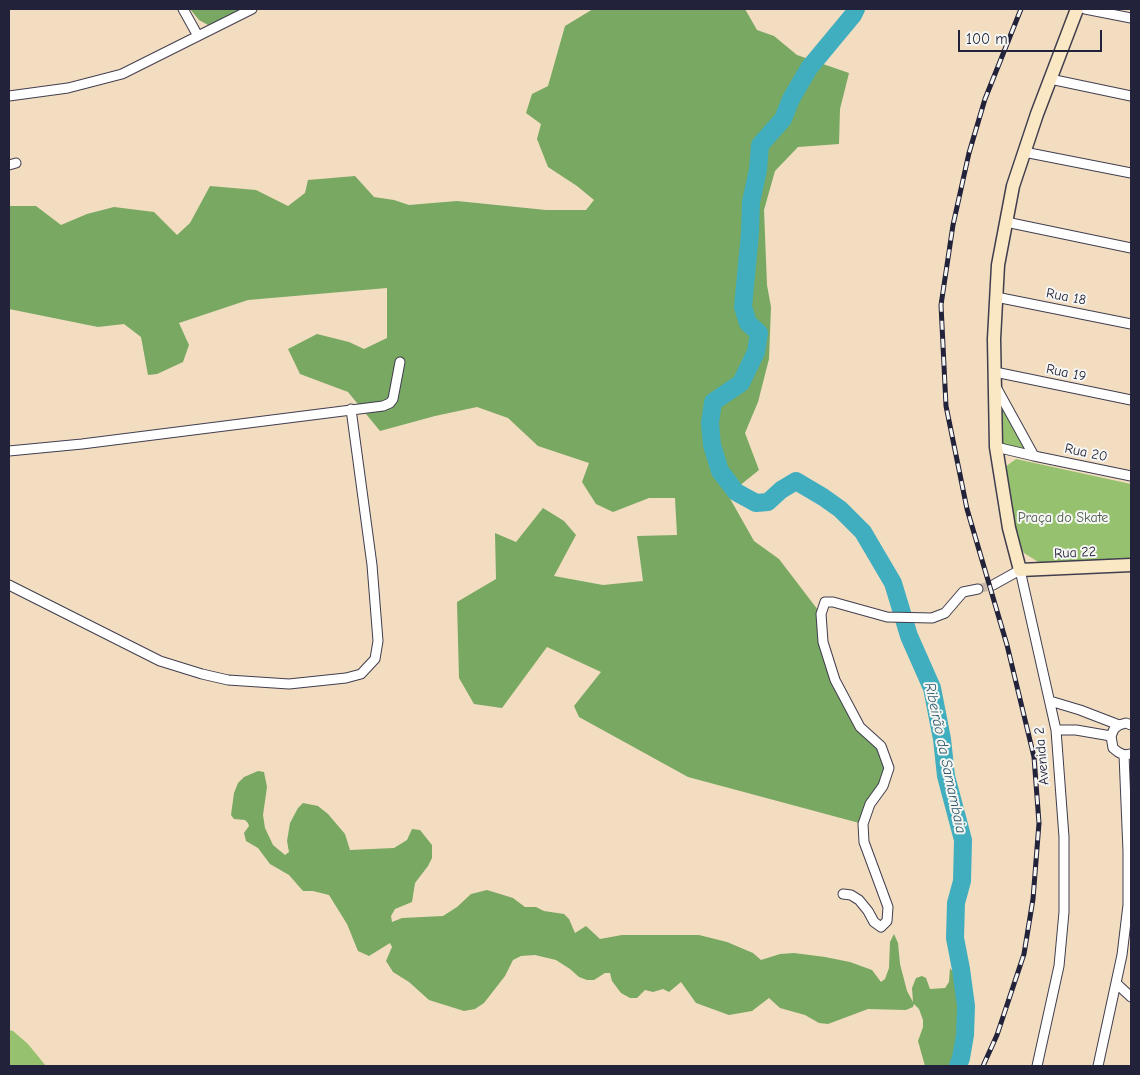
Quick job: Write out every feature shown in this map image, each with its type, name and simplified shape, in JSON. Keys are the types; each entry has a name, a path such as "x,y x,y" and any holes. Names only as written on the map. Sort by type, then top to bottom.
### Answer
{"street":[{"path":"182,9 198,36"},
{"path":"9,96 68,88 122,74 252,9"},
{"name":"Avenida 2","path":"1037,1066 1059,966 1064,912 1064,837 1056,730 1009,528 996,447 994,339 998,265 1012,186 1077,9"},
{"path":"1084,9 1131,18"},
{"path":"1050,79 1131,96"},
{"path":"1024,152 1131,173"},
{"path":"1006,222 1131,248"},
{"name":"Rua 18","path":"996,297 1131,324"},
{"path":"9,451 82,444 383,406 394,399 400,362"},
{"name":"Rua 19","path":"995,372 1131,400"},
{"path":"995,385 1034,456"},
{"path":"9,584 160,661 202,674 228,680 289,684 346,678 361,674 375,659 378,641 372,565 351,410"},
{"name":"Rua 20","path":"996,447 1131,476"},
{"name":"Rua 22","path":"1020,570 1131,565"},
{"path":"993,585 1020,570"},
{"path":"843,894 851,895 860,900 874,922 881,927 887,921 888,907 864,842 863,824 870,804 883,786 889,768 881,746 860,727 835,680 823,642 821,614 825,602 834,602 887,617 932,618 946,613 963,592 978,589"},
{"path":"1050,701 1119,725 1131,725"},
{"path":"1098,1066 1122,955 1128,905 1130,851 1128,754 1118,752 1113,748 1111,736 1114,729 1119,725"},
{"path":"1056,730 1076,730 1111,736"},
{"path":"1116,983 1131,997"}],"green space":[{"path":"190,9 257,9 218,26 208,25 199,20"},
{"path":"593,9 745,9 757,30 774,36 797,55 849,73 840,109 839,144 798,147 775,171 764,210 767,285 771,307 769,359 758,402 745,433 759,470 728,495 754,541 779,559 821,614 835,680 860,727 881,746 889,768 863,824 688,777 579,717 574,706 601,672 547,647 502,708 474,704 459,678 457,602 496,579 495,533 516,542 543,508 564,521 576,535 554,576 603,585 643,581 637,536 677,535 675,498 649,498 613,512 596,504 582,482 589,463 538,446 508,418 477,407 380,431 348,392 300,374 288,349 317,334 349,342 364,349 387,338 387,288 248,300 179,323 189,345 183,362 157,374 148,375 141,337 124,324 98,327 9,309 9,206 36,206 61,225 87,214 114,207 154,212 177,235 190,223 210,186 256,190 288,206 305,193 308,180 355,176 374,197 394,200 409,205 457,201 546,210 586,210 594,200 548,167 537,139 541,124 526,113 532,94 548,86 565,26"},
{"path":"999,399 1027,449 1002,445"},
{"name":"Praça do Skate","path":"1016,459 1131,484 1131,560 1040,563 1024,553 1019,544 1005,476 1005,467"},
{"path":"258,771 264,772 267,787 263,815 265,828 273,845 285,855 289,852 287,841 290,823 303,803 318,806 328,814 345,834 350,850 394,848 407,840 412,829 420,830 432,845 432,858 415,883 412,902 395,909 391,916 392,922 402,918 443,916 457,907 471,894 487,890 513,898 525,907 536,907 544,911 564,914 569,919 575,933 586,926 600,939 622,935 699,935 727,942 753,953 761,960 780,954 794,953 850,962 872,970 881,982 885,979 889,968 890,942 894,934 898,943 900,964 907,991 913,1002 912,988 916,978 922,976 926,978 930,989 945,988 949,982 950,968 960,982 970,1011 971,1022 966,1052 967,1066 925,1066 918,1041 923,1027 923,1020 919,1009 914,1004 913,1007 906,1010 868,1009 828,1024 819,1023 805,1015 780,1008 769,998 752,1011 729,1015 696,1003 681,982 669,992 663,989 653,992 645,990 637,998 630,998 621,993 612,981 610,973 605,973 594,980 587,980 579,977 556,960 535,955 521,956 513,960 505,976 484,1003 475,1009 464,1011 429,1000 409,982 393,972 386,961 392,947 390,943 369,956 358,951 347,924 329,895 313,891 303,891 289,875 270,864 258,848 246,841 244,833 249,826 248,823 245,820 234,819 231,815 234,793 238,783 244,777"},
{"path":"9,1030 13,1031 28,1044 46,1066 9,1066"}],"waterway":[{"name":"Ribeirão da Samambaia","path":"856,9 809,68 791,99 783,119 760,145 758,170 751,202 743,307 748,323 759,333 756,352 741,383 713,402 710,423 712,445 720,471 736,492 756,503 768,502 781,490 796,481 840,509 863,532 893,583 909,636 932,688 942,739 946,776 963,840 962,881 956,903 955,938 966,1006 965,1035 958,1066"}],"tunnel":[{"path":"978,589 993,585"}],"railway":[{"path":"983,1066 997,1035 1024,954 1033,899 1039,823 1034,757 1007,645 967,509 946,406 941,305 953,225 969,153 985,99 1021,9"}]}
